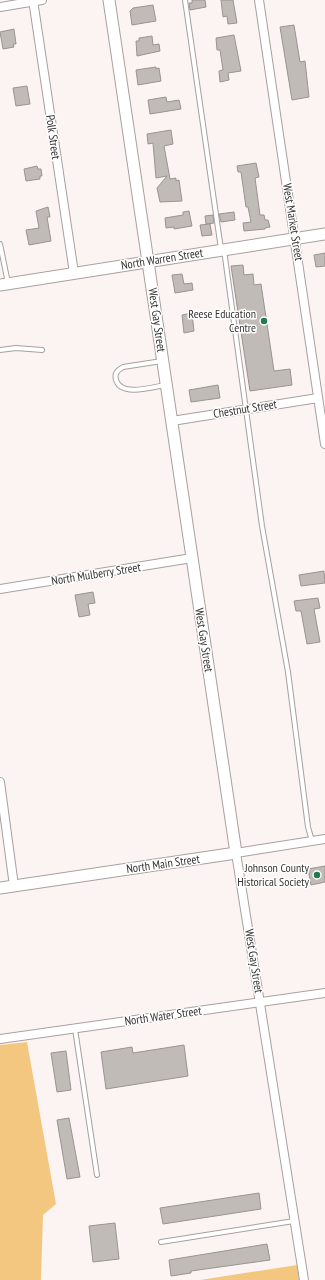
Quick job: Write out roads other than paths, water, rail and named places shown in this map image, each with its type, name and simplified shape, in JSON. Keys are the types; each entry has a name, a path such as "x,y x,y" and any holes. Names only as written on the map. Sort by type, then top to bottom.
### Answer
{"street":[{"path":"0,7 36,0"},
{"name":"Polk Street","path":"36,0 74,273"},
{"name":"West Gay Street","path":"109,0 236,853 304,1280"},
{"name":"West Market Street","path":"259,0 296,239 325,444"},
{"name":"North Warren Street","path":"4,284 325,234"},
{"name":"Chestnut Street","path":"172,421 318,398"},
{"name":"North Mulberry Street","path":"0,589 192,558"},
{"path":"0,782 14,886"},
{"name":"North Main Street","path":"0,888 325,839"},
{"name":"North Water Street","path":"0,1039 325,993"}],"lane":[{"path":"185,0 271,582 288,672 308,827 312,841"},
{"path":"0,244 4,284"},
{"path":"0,350 16,348 42,350"},
{"path":"163,361 123,367 117,371 115,377 117,384 132,390 167,385"},
{"path":"75,1029 97,1175"},
{"path":"161,1242 294,1221"}],"place":[{"name":"Reese Education Centre","path":"264,321"},
{"name":"Johnson County Historical Society","path":"317,875"}]}
